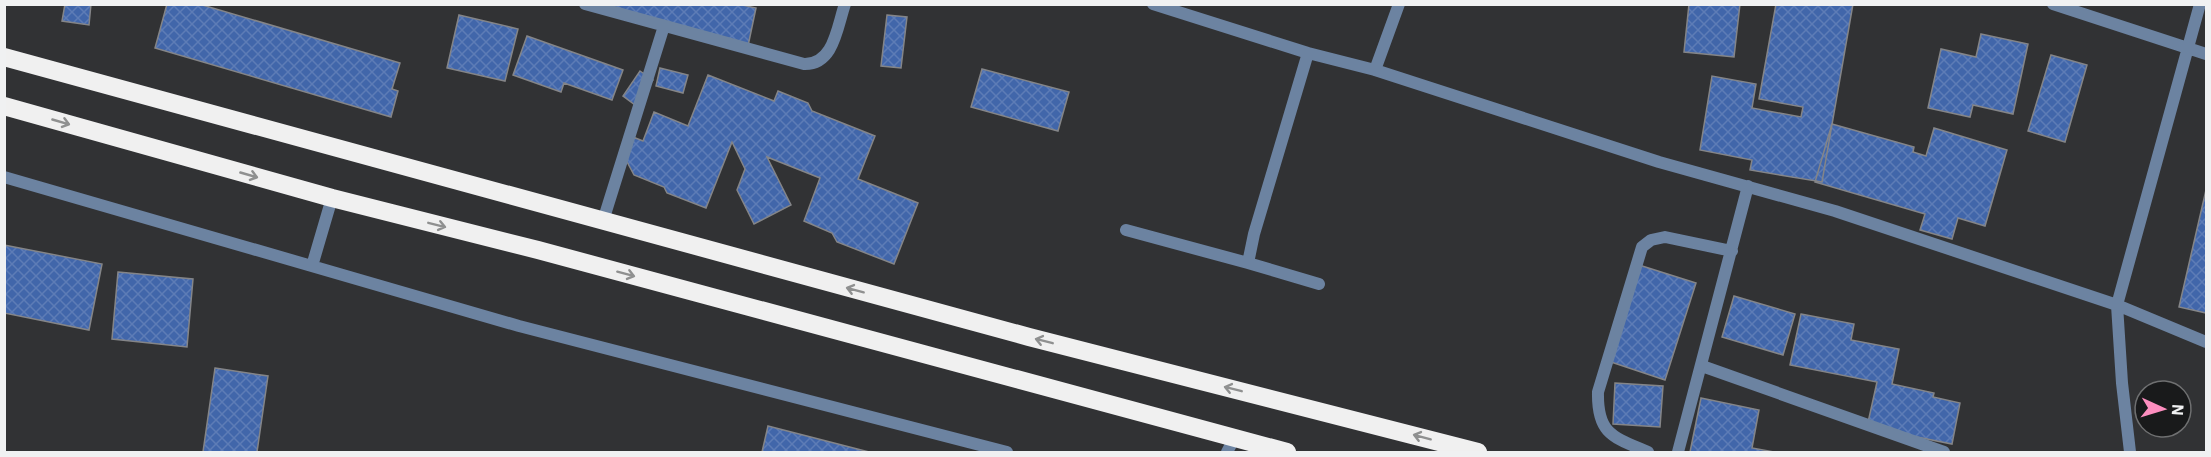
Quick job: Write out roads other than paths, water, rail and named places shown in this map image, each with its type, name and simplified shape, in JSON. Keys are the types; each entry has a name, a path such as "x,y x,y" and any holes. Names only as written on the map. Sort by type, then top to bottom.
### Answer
{"highway":[{"path":"4,57 1029,337 1478,453"},
{"path":"4,106 332,198 550,254 1231,446 1287,453"}],"street":[{"path":"585,4 804,64 814,64 829,52 845,4"},
{"path":"1153,4 1308,53 1375,70 1659,162 1835,211 2117,305 2206,342"},
{"path":"1375,70 1399,4"},
{"path":"2053,4 2206,54"},
{"path":"2130,453 2122,383 2117,305 2200,4"},
{"path":"603,221 664,26"},
{"path":"1248,263 1254,234 1308,53"},
{"path":"4,177 519,327 1007,453"},
{"path":"1678,453 1748,186"},
{"path":"312,266 332,198"},
{"path":"1126,230 1319,284"},
{"path":"1648,453 1618,439 1609,432 1602,423 1598,410 1598,392 1642,247 1651,240 1665,237 1732,251"},
{"path":"1702,366 1944,453"}]}
